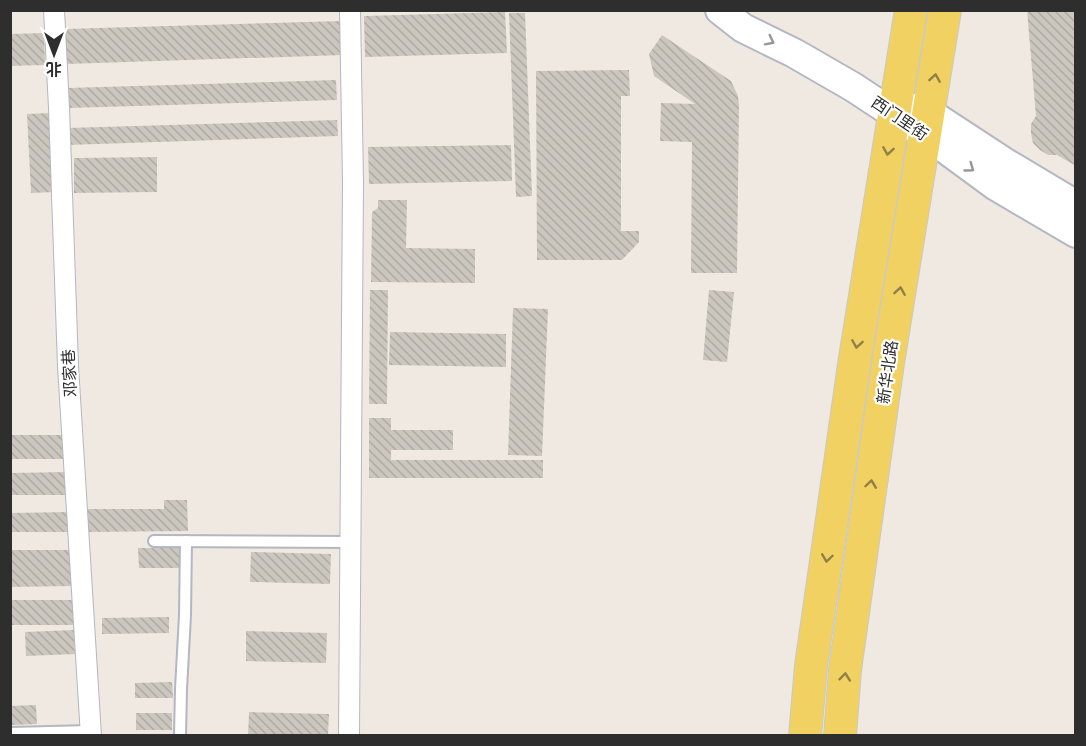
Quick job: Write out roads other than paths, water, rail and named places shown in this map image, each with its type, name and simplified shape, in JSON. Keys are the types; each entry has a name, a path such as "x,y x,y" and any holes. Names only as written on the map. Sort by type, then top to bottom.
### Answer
{"main road":[{"name":"新华北路","path":"805,735 811,666 855,358 911,10"},
{"name":"新华北路","path":"840,735 845,670 888,363 945,10"}],"street":[{"name":"邓家巷","path":"54,10 68,366 91,733"},
{"path":"349,735 353,182 350,10"},
{"name":"西门里街","path":"720,10 743,28 824,70 896,103 927,124 996,186 1076,233"},
{"path":"752,10 813,42 896,103"},
{"path":"927,124 1004,162 1076,205"}],"lane":[{"path":"154,541 351,542"},
{"path":"180,735 186,541"},
{"path":"10,733 91,733"}]}
